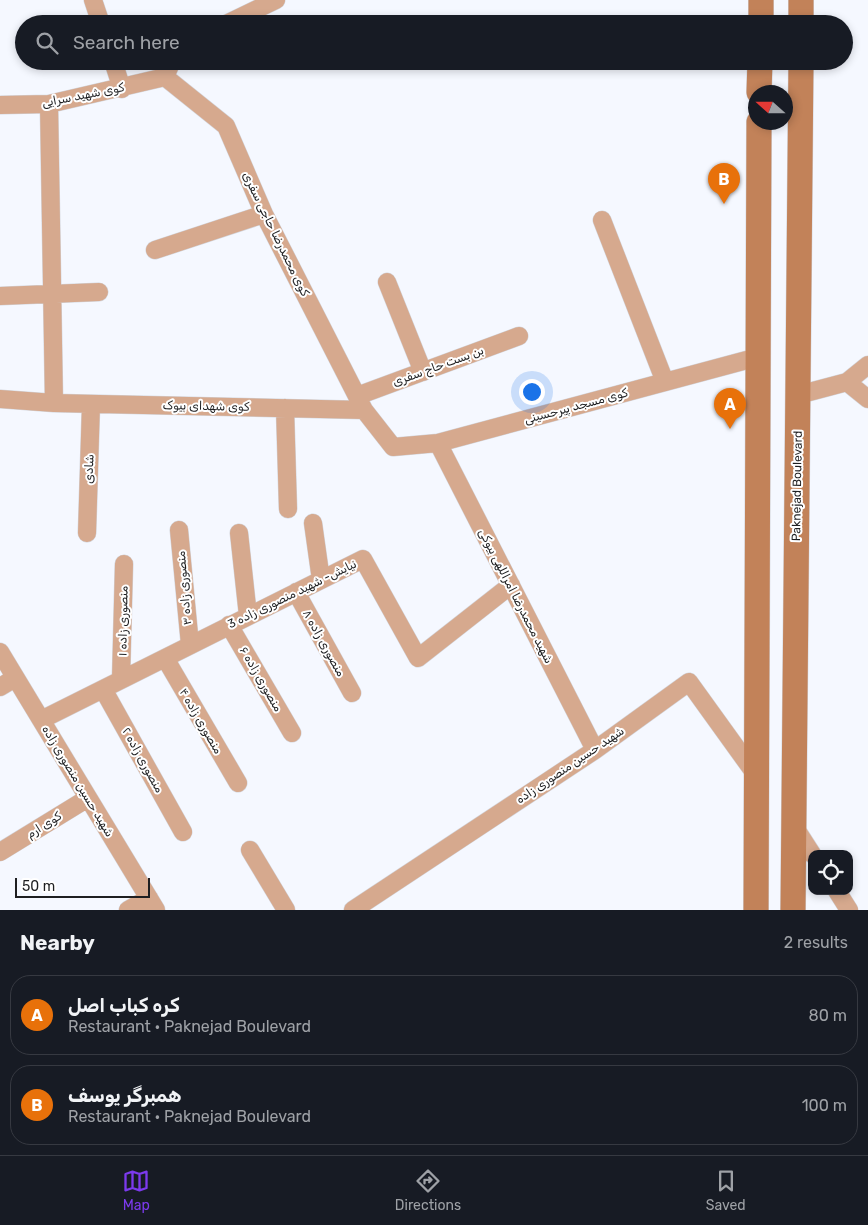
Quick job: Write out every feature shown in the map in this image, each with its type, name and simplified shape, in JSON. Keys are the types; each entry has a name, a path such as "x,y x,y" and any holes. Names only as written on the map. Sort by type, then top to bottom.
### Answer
{"main road":[{"path":"761,0 761,15"},
{"path":"801,0 801,15"},
{"path":"759,85 760,70"},
{"name":"Paknejad Boulevard","path":"793,910 801,70"},
{"path":"756,910 759,130"}],"street":[{"path":"93,0 98,15"},
{"path":"245,15 276,0"},
{"path":"116,70 122,89"},
{"name":"کوی شهید سرایی","path":"0,105 49,104 122,89 167,70"},
{"name":"کوی محمدرضا حاجی سفری","path":"170,70 226,126 264,214 360,403"},
{"path":"49,104 54,403"},
{"path":"155,250 264,214"},
{"path":"602,220 665,382"},
{"path":"387,282 423,372"},
{"path":"0,296 99,292"},
{"name":"بن بست حاج سفری","path":"360,403 423,372 519,336"},
{"name":"کوی مسجد پیرحسینی","path":"360,403 393,447 438,443 758,357"},
{"path":"798,394 847,382 868,365"},
{"path":"847,382 868,398"},
{"name":"کوی شهدای بیوک","path":"0,399 54,403 286,408 360,403"},
{"name":"شادی","path":"87,533 91,404"},
{"path":"286,408 288,509"},
{"name":"شهید محمدرضا امراللهی بیوکی","path":"438,443 595,750"},
{"path":"313,523 321,580"},
{"name":"منصوری زاده ۳","path":"179,530 190,645"},
{"path":"239,533 248,616"},
{"name":"نیایش- شهید منصوری زاده 3","path":"40,720 363,559 418,658 511,585"},
{"name":"منصوری زاده ۱","path":"121,679 124,564"},
{"name":"منصوری زاده ۸","path":"296,592 352,693"},
{"name":"منصوری زاده ۶","path":"229,625 292,733"},
{"name":"شهید حسین منصوری زاده","path":"0,652 152,904"},
{"name":"منصوری زاده ۴","path":"164,658 238,783"},
{"path":"0,687 15,678"},
{"name":"شهید حسین منصوری زاده","path":"353,910 595,750 689,682 756,775"},
{"name":"منصوری زاده ۲","path":"103,689 183,832"},
{"name":"کوی ارم","path":"0,852 88,798"},
{"path":"794,826 809,850"},
{"path":"250,850 286,910"},
{"path":"840,895 849,910"},
{"path":"128,910 152,904"}],"place":[{"name":"همبرگر یوسف","path":"724,204"},
{"name":"کره کباب اصل","path":"730,429"}]}
